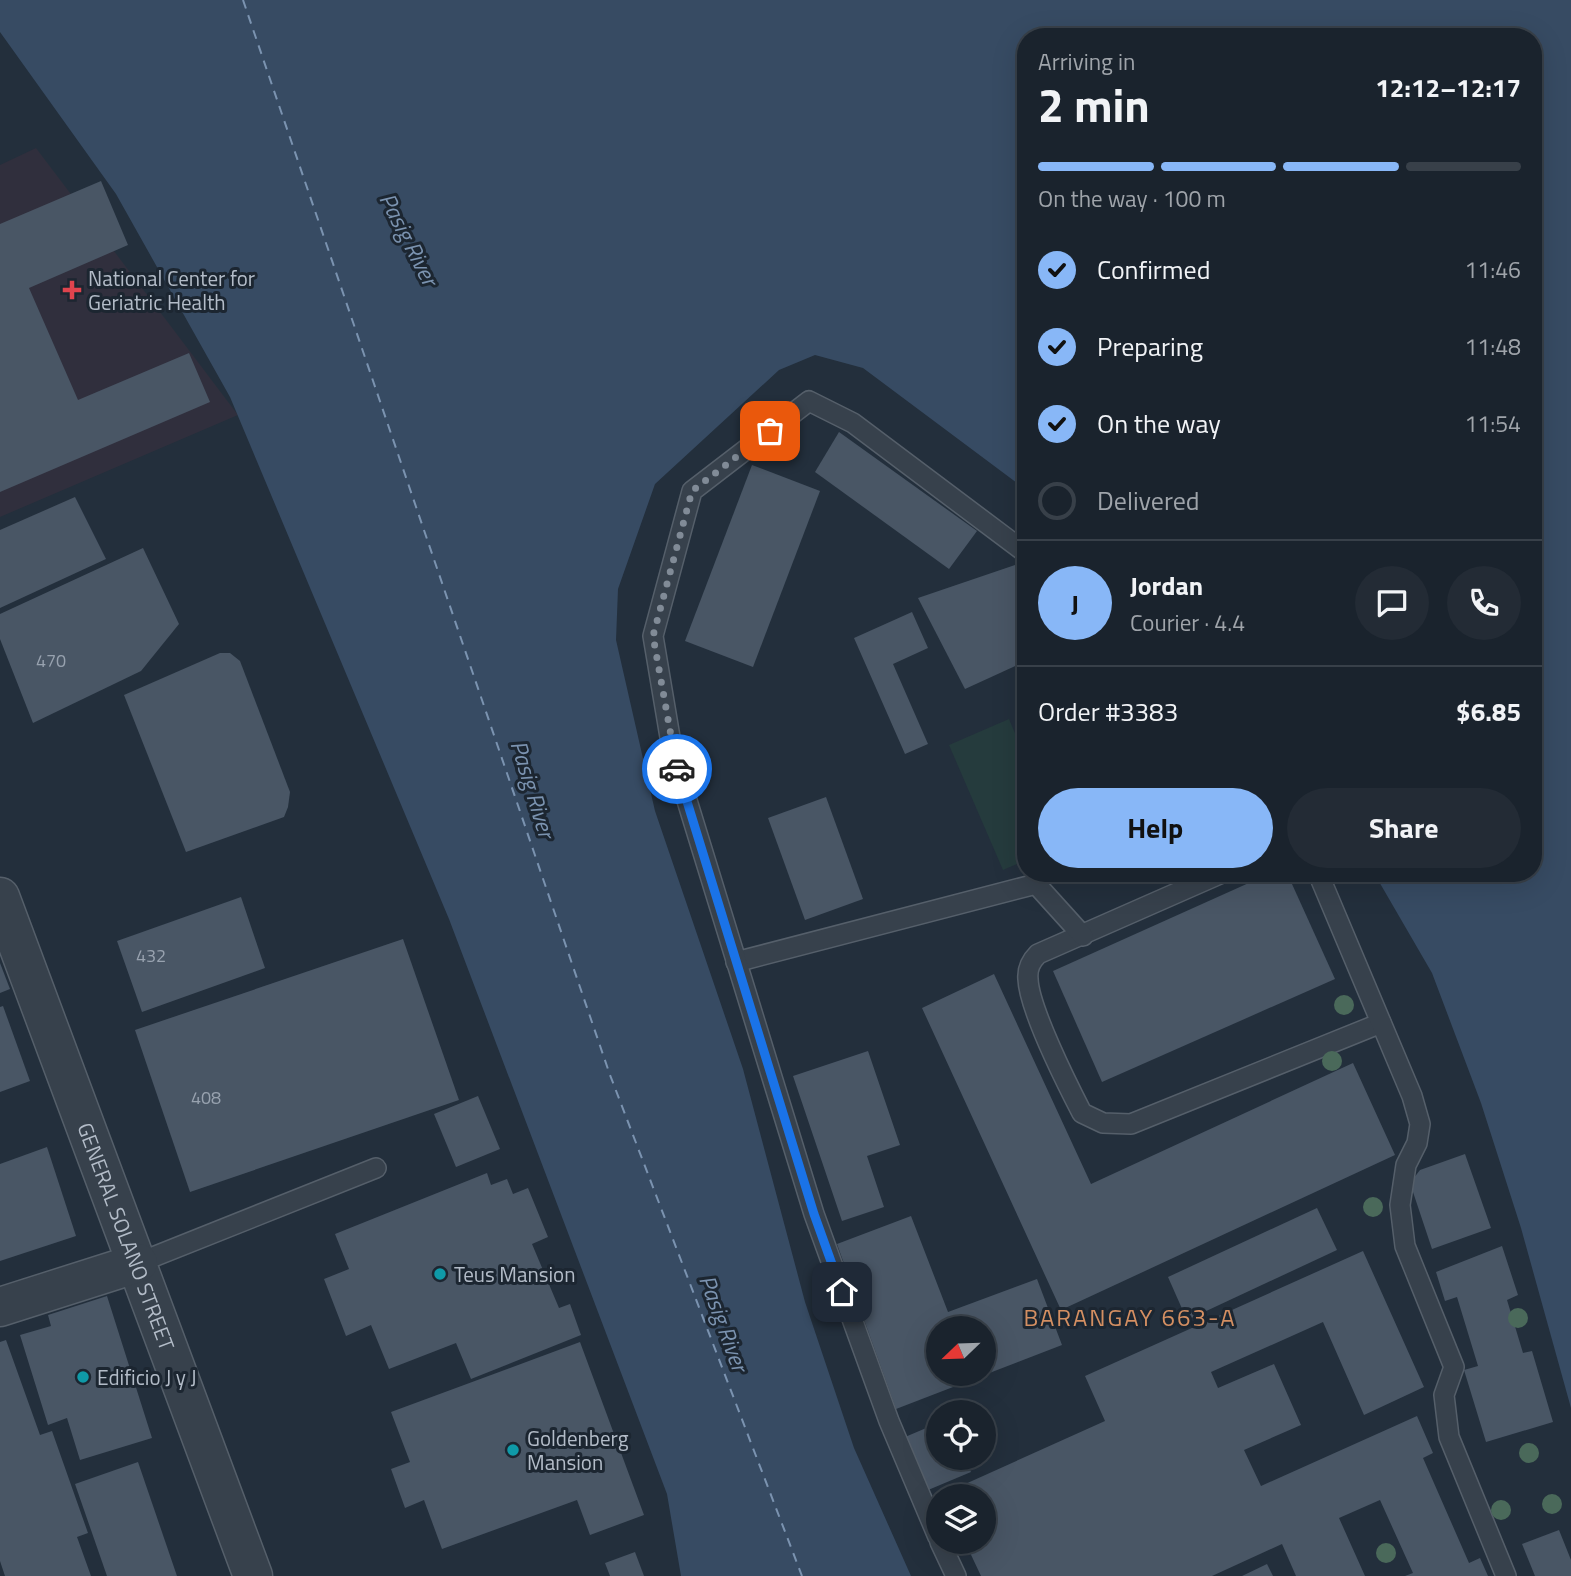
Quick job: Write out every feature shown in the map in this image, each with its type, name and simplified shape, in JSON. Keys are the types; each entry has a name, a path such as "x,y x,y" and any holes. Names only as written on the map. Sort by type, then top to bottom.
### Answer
{"street":[{"name":"GENERAL SOLANO STREET","path":"0,897 253,1576"},
{"path":"0,1307 138,1263"}],"lane":[{"path":"926,1509 889,1421 814,1214 673,755 653,636 692,491 809,401 853,423 1017,546"},
{"path":"1202,882 1038,954 1030,962 1027,978 1032,998 1082,1113 1103,1123 1131,1124 1381,1023"},
{"path":"1322,882 1412,1096 1420,1124 1417,1143 1406,1165 1400,1205 1405,1245 1454,1367 1444,1395 1449,1437 1506,1576"},
{"path":"736,962 1036,884 1083,936"},
{"path":"138,1263 376,1168"},
{"path":"946,1554 956,1576"}],"shaded area":[{"name":"National Center for Geriatric Health","path":"36,148 238,415 0,517 0,165"}],"green space":[{"path":"1009,719 1017,738 1017,864 1003,870 949,745"}],"water":[{"name":"Pasig River","path":"0,0 1571,0 1571,1408 1521,1228 1481,1103 1432,973 1379,882 1542,882 1542,28 1017,28 1017,483 863,368 815,355 779,370 655,484 618,589 616,640 655,811 743,1069 805,1302 854,1448 911,1576 681,1576 667,1494 449,919 230,397 116,194 0,32"}],"building":[{"path":"101,181 128,245 29,288 78,400 189,353 210,402 0,492 0,224"},
{"path":"839,432 977,531 949,569 815,472"},
{"path":"752,465 820,491 753,667 685,641"},
{"path":"75,497 106,559 0,608 0,530"},
{"path":"143,548 179,624 141,671 33,723 0,639 0,614"},
{"path":"1015,565 1017,665 965,689 918,598"},
{"path":"912,612 928,648 893,664 928,744 905,754 854,638"},
{"path":"220,653 230,653 240,661 290,792 288,807 284,817 186,852 124,695"},
{"path":"826,797 863,899 805,920 768,818"},
{"path":"1251,882 1291,882 1335,979 1102,1082 1053,971"},
{"path":"241,897 265,968 142,1012 117,941"},
{"path":"403,939 459,1100 190,1192 135,1030"},
{"path":"0,963 10,989 0,993"},
{"path":"994,974 1091,1184 1353,1063 1395,1155 1061,1310 922,1008"},
{"path":"3,1006 30,1081 0,1092 0,1007"},
{"path":"868,1051 900,1145 867,1156 884,1207 842,1221 793,1076"},
{"path":"478,1096 500,1149 456,1167 434,1114"},
{"path":"47,1147 76,1236 0,1261 0,1164"},
{"path":"1465,1154 1491,1228 1432,1249 1410,1183 1420,1170"},
{"name":"Teus Mansion","path":"487,1173 491,1185 507,1179 513,1194 528,1188 548,1237 532,1244 559,1308 570,1304 581,1335 471,1379 456,1343 389,1369 371,1325 346,1336 324,1279 349,1269 335,1234"},
{"path":"1317,1208 1337,1250 1187,1320 1168,1277"},
{"path":"911,1216 948,1312 1037,1279 1062,1345 996,1370 996,1316 926,1316 926,1386 956,1386 896,1409 837,1244"},
{"path":"1502,1246 1518,1295 1507,1300 1523,1353 1532,1351 1553,1422 1486,1442 1464,1370 1478,1366 1457,1297 1445,1301 1436,1272"},
{"path":"1363,1251 1424,1387 1364,1415 1323,1322 1211,1372 1218,1388 1274,1364 1301,1425 1244,1450 1261,1486 1417,1416 1433,1453 1423,1458 1469,1563 1480,1558 1488,1576 1405,1576 1413,1573 1380,1500 1339,1518 1365,1576 1296,1576 1282,1544 1212,1576 981,1576 971,1554 996,1554 996,1484 965,1484 1105,1421 1085,1376"},
{"name":"Edificio J y J","path":"107,1296 152,1438 80,1460 67,1418 48,1425 20,1335 51,1326 48,1315"},
{"path":"6,1340 40,1435 52,1431 88,1533 77,1537 91,1576 5,1576 0,1561 0,1342"},
{"name":"Goldenberg Mansion","path":"580,1342 644,1515 590,1535 577,1500 442,1549 424,1500 405,1508 391,1469 410,1462 391,1412"},
{"path":"926,1428 926,1470 971,1472 942,1484 926,1484 926,1491 921,1493 898,1440"},
{"path":"138,1462 177,1576 107,1576 75,1484"},
{"path":"1559,1530 1571,1560 1571,1576 1535,1576 1522,1544"},
{"path":"635,1552 644,1576 610,1576 605,1563"},
{"path":"1267,1564 1273,1576 1242,1576"}],"ferry route":[{"path":"243,0 610,1075 802,1576"}],"way so far":[{"path":"677,769 653,636 692,491 770,431"}],"place":[{"name":"National Center for Geriatric Health","path":"72,290"},
{"name":"Teus Mansion","path":"440,1274"},
{"name":"Edificio J y J","path":"83,1377"},
{"name":"Goldenberg Mansion","path":"513,1450"}],"district":[{"name":"BARANGAY 663-A","path":"1130,1317"}],"route":[{"path":"677,769 814,1214 842,1292"}]}
